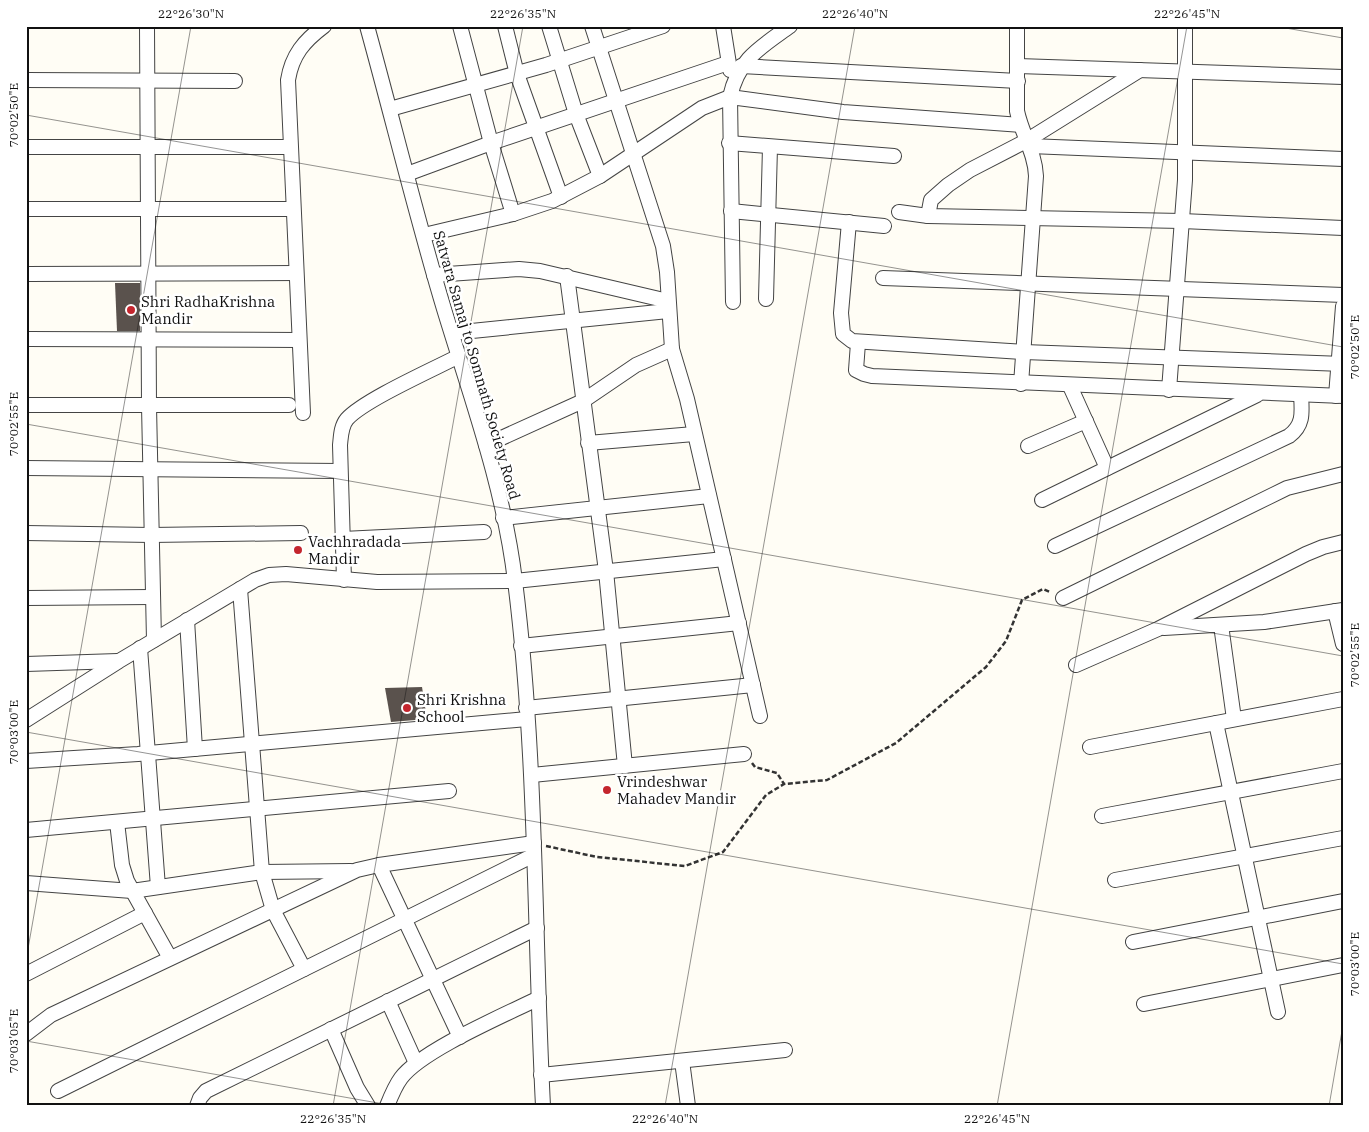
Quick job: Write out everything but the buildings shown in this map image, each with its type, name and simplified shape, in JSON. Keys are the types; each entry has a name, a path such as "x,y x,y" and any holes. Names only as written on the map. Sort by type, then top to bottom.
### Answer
{"street":[{"path":"147,26 149,406 154,640"},
{"path":"303,413 288,80 291,62 302,45 324,26"},
{"name":"Satvara Samaj to Somnath Society Road","path":"367,26 434,276 486,445 515,581 532,775 543,1106"},
{"path":"460,26 491,143 513,214"},
{"path":"505,26 517,74 561,197"},
{"path":"549,26 576,114 600,176"},
{"path":"592,26 663,246 667,272 672,349 740,623 760,716"},
{"path":"390,109 559,62 663,26"},
{"path":"723,26 735,64 730,97 729,143 733,302"},
{"path":"407,174 616,100 735,64 790,26"},
{"path":"1017,26 1017,111 1020,125 1036,165 1022,384"},
{"path":"1170,390 1186,153 1185,26"},
{"path":"735,64 1018,81"},
{"path":"1018,66 1343,77"},
{"path":"928,216 930,200 948,184 970,170 1028,143 1140,70"},
{"path":"26,80 235,80"},
{"path":"424,235 513,214 561,197 600,176 702,108 730,97 843,112 1020,125"},
{"path":"729,143 894,156"},
{"path":"1028,143 1186,153 1343,159"},
{"path":"766,299 770,146"},
{"path":"26,147 290,147"},
{"path":"26,209 293,209"},
{"path":"730,212 884,226"},
{"path":"899,212 928,216 1182,221 1343,228"},
{"path":"849,222 841,323 846,338 858,343 1024,352 1341,363"},
{"path":"434,276 519,269 567,276 668,306"},
{"path":"26,274 296,273"},
{"path":"567,276 571,321 606,571 625,766"},
{"path":"884,278 1343,295"},
{"path":"452,333 571,321 668,306"},
{"path":"858,343 856,370 864,374 1022,384 1340,396 1343,306"},
{"path":"26,339 299,340"},
{"path":"486,445 583,401 636,365 672,349"},
{"path":"344,580 340,471 340,445 343,426 348,418 369,404 459,356"},
{"path":"1070,386 1108,468"},
{"path":"1042,500 1260,394"},
{"path":"1055,546 1289,436 1300,424 1302,415 1301,395"},
{"path":"26,405 289,405"},
{"path":"1028,446 1086,421"},
{"path":"588,443 694,434"},
{"path":"26,468 340,471"},
{"path":"1063,598 1287,488 1343,474"},
{"path":"503,518 709,496"},
{"path":"343,539 484,532"},
{"path":"26,533 152,535 301,533"},
{"path":"1076,665 1158,629 1306,554 1343,542"},
{"path":"26,720 118,661 240,588 269,574 344,580 515,581 724,559"},
{"path":"240,588 262,872 274,910 304,969"},
{"path":"26,598 152,597"},
{"path":"1158,629 1264,622 1339,610 1343,644"},
{"path":"187,620 195,749"},
{"path":"521,646 740,623"},
{"path":"1221,625 1234,719"},
{"path":"140,648 158,887"},
{"path":"26,664 118,661"},
{"path":"26,761 252,744 526,714 618,699 753,685"},
{"path":"1090,747 1343,699"},
{"path":"1216,723 1278,1012"},
{"path":"532,775 744,754"},
{"path":"1102,816 1343,771"},
{"path":"26,830 449,791"},
{"path":"118,822 122,865 132,890 170,958"},
{"path":"1115,880 1343,838"},
{"path":"26,882 132,890 262,872 357,870 379,865 534,849"},
{"path":"58,1092 406,919 534,849"},
{"path":"379,865 460,1037"},
{"path":"26,1034 51,1014 357,870"},
{"path":"1133,942 1258,916 1343,901"},
{"path":"26,974 145,914"},
{"path":"197,1106 200,1098 206,1091 537,928"},
{"path":"1144,1004 1343,965"},
{"path":"387,1106 401,1078 416,1063 460,1037 539,998"},
{"path":"388,1001 416,1063"},
{"path":"331,1029 357,1088 368,1106"},
{"path":"541,1075 785,1050"},
{"path":"682,1061 688,1106"}],"path":[{"path":"534,849 597,858 685,866 722,852 766,794 784,784 827,780 896,743 986,666 1006,641 1022,600 1043,588 1063,598"},
{"path":"744,754 755,767 777,773 784,784"}],"place":[{"name":"Shri RadhaKrishna Mandir","path":"131,310"},
{"name":"Vachhradada Mandir","path":"298,550"},
{"name":"Shri Krishna School","path":"407,708"},
{"name":"Vrindeshwar Mahadev Mandir","path":"607,790"}]}
